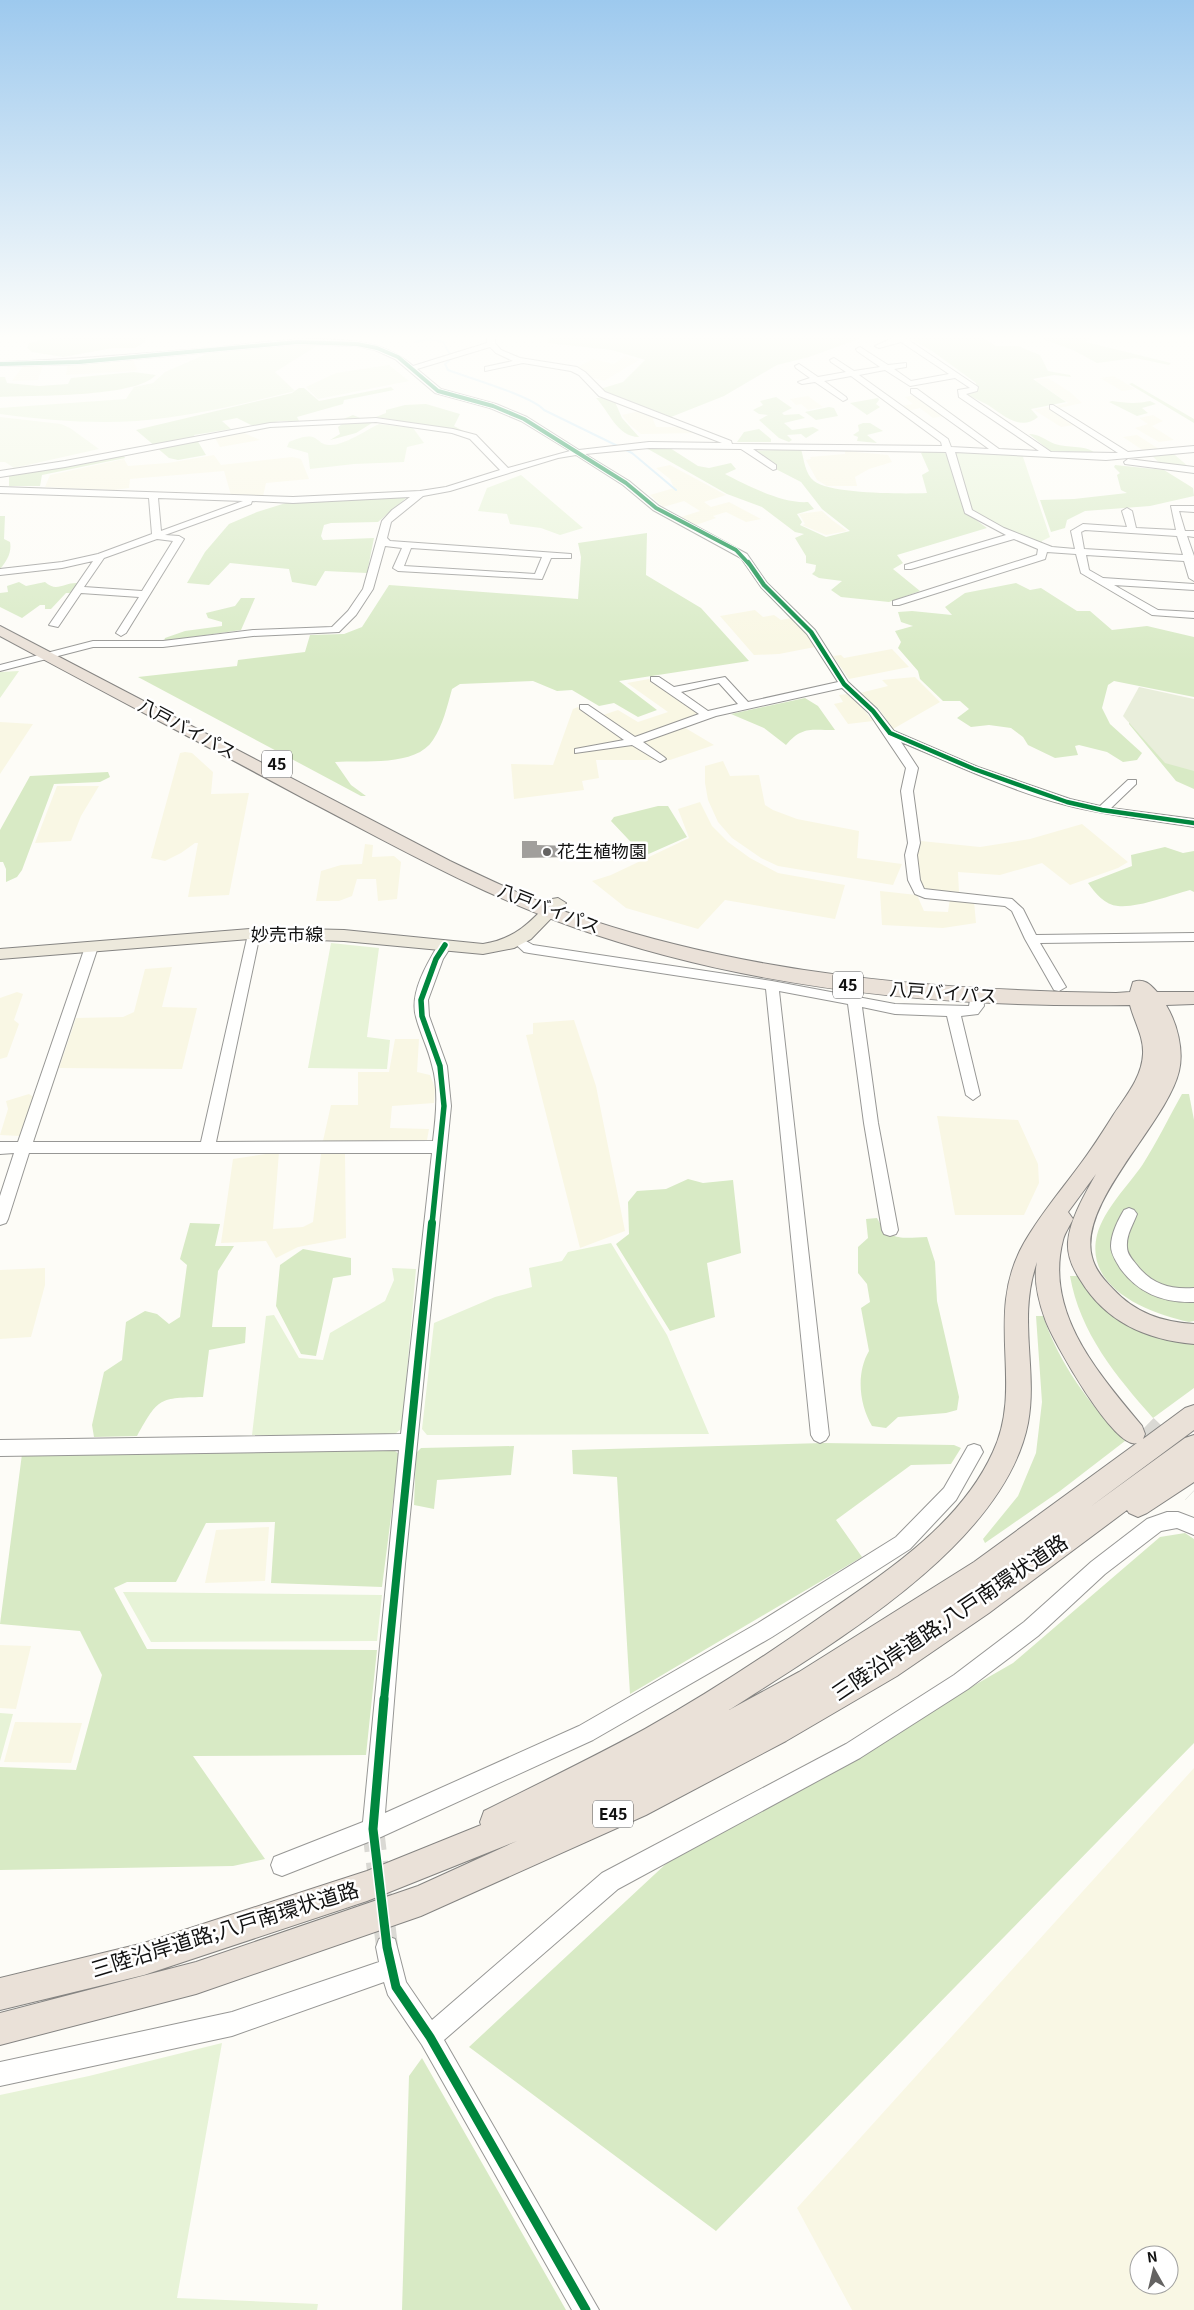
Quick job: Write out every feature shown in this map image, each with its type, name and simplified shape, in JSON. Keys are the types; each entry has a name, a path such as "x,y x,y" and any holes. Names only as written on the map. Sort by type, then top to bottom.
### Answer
{"highway":[{"name":"八戸バイパス","path":"0,618 53,653 452,870 554,907 618,935 723,962 799,977 866,987 976,997 1144,995"},
{"name":"八戸バイパス","path":"0,630 53,653"},
{"name":"八戸バイパス","path":"554,907 681,940 819,968 960,984 1059,987 1144,995"},
{"name":"45","path":"1144,995 1194,985"},
{"name":"45","path":"1144,995 1194,998"},
{"path":"1144,995 1153,1043 1153,1062 1094,1177 1063,1244 1058,1267 1061,1294 1086,1353 1147,1446"},
{"path":"1094,1177 1079,1244 1082,1262 1093,1282 1107,1299 1125,1314 1150,1326 1175,1333 1194,1334"},
{"path":"368,1886 673,1728 830,1629 921,1559 959,1525 991,1485 1011,1442 1018,1401 1014,1328 1016,1294 1025,1264 1038,1239 1066,1196 1094,1177"},
{"name":"E45","path":"1147,1446 1194,1416"},
{"name":"E45","path":"1147,1446 1194,1446"},
{"name":"三陸沿岸道路;八戸南環状道路","path":"0,2029 196,1978 421,1900 635,1804 776,1731 887,1666 979,1604 1147,1446"},
{"name":"三陸沿岸道路;八戸南環状道路","path":"0,1994 144,1959 368,1886 563,1808 678,1753 809,1682 983,1571 1147,1446"},
{"path":"979,1604 1053,1564 1194,1468"}],"main road":[{"name":"妙売市線","path":"0,954 254,934 298,933 483,949 504,947 519,941 554,907"}],"street":[{"path":"0,474 166,445"},
{"path":"481,445 506,471"},
{"path":"565,445 626,483 656,508 744,556 764,584 812,632 844,684 873,711 890,733 912,768 907,791 914,843 911,855 914,880 919,891 925,894 1008,902 1017,909 1031,939 1059,987"},
{"path":"0,490 301,500 420,494 447,490 506,471 576,452 649,445 949,449 1106,457 1194,450"},
{"path":"736,445 773,467"},
{"path":"947,445 968,511 1014,536 1043,548 1191,559"},
{"path":"990,445 996,452"},
{"path":"1035,445 1050,455"},
{"path":"1110,445 1128,456"},
{"path":"1173,452 1194,469"},
{"path":"1106,457 1172,469 1194,469"},
{"path":"0,668 93,644 163,644 253,632 335,630 352,613 368,589 387,521 394,512 420,494"},
{"path":"153,495 157,536"},
{"path":"0,572 62,564 101,556 254,499"},
{"path":"1194,509 1174,508 1191,559 1194,578"},
{"path":"1126,511 1132,530"},
{"path":"1194,534 1083,527 1076,531 1084,571 1156,613 1194,615"},
{"path":"121,633 179,539 157,536"},
{"path":"908,568 1014,536"},
{"path":"382,538 387,544 568,556"},
{"path":"408,545 398,568 540,577 548,554"},
{"path":"896,603 1042,557 1043,548"},
{"path":"54,625 101,556"},
{"path":"1101,581 1194,587"},
{"path":"79,590 145,594"},
{"path":"671,691 721,678 746,706"},
{"path":"655,679 707,716"},
{"path":"578,751 635,741 707,716 844,684"},
{"path":"584,707 660,759"},
{"path":"890,733 984,772 1067,802 1102,810 1194,823"},
{"path":"1102,810 1132,782"},
{"path":"207,1147 254,934"},
{"path":"1031,939 1194,937"},
{"path":"519,941 529,949 772,985 895,1009 973,1011 977,1006 976,997"},
{"path":"373,1829 396,1564 444,1106 440,1066 422,1016 421,1000 436,959 445,945"},
{"path":"0,1218 91,947"},
{"path":"772,985 820,1435"},
{"path":"854,1001 864,1060 871,1123 890,1230"},
{"path":"953,1011 973,1095"},
{"path":"0,1148 439,1147"},
{"path":"1129,1214 1119,1243 1120,1256 1130,1271 1142,1284 1161,1293 1194,1295"},
{"path":"0,1448 409,1442"},
{"path":"282,1864 373,1829 586,1733 765,1630 903,1543 950,1494 974,1452"},
{"path":"430,2037 610,1881 853,1751 961,1682 1031,1629 1098,1568 1154,1525 1167,1520 1178,1520 1194,1527"},
{"path":"0,2074 232,2024 388,1958 396,1987 430,2037 586,2310"}],"shaded area":[{"path":"1135,445 1152,445 1159,449 1144,451"},
{"path":"845,451 888,455 892,462 869,469 855,477 857,486 827,486 817,480 806,460 811,459 810,457 845,454"},
{"path":"214,455 221,465 292,457 301,459 309,479 266,483 263,496 231,495 224,471 130,479 129,488 114,490 45,487 50,475 124,459 128,466 168,463"},
{"path":"670,465 726,495 704,502 711,507 729,502 761,519 746,522 726,512 713,516 716,518 696,525 681,517 700,511 684,501 663,507 650,495 674,488 670,479 656,468"},
{"path":"822,511 847,531 826,535 802,525 805,524 799,514"},
{"path":"755,610 763,617 774,615 781,620 791,618 807,633 815,647 779,654 754,655 720,616"},
{"path":"892,649 909,667 849,679 833,656 841,655 844,658"},
{"path":"915,677 940,702 893,729 879,709 860,693 888,686 882,680"},
{"path":"649,679 698,714 677,723 714,745 670,760 596,760 599,778 582,781 584,790 514,799 511,764 553,765 573,709 578,707 594,718 618,710 638,722 668,712 627,683"},
{"path":"847,694 860,705 873,721 848,724 834,704 843,702 839,695"},
{"path":"0,722 33,724 0,774"},
{"path":"180,753 192,753 213,772 211,794 249,793 229,895 188,897 198,843 165,861 151,858"},
{"path":"723,761 730,776 759,775 765,805 773,810 797,819 859,831 857,858 902,864 893,885 778,866 761,858 732,838 718,822 708,800 705,783 705,766"},
{"path":"57,786 99,786 81,816 71,841 35,843"},
{"path":"700,802 712,826 728,842 750,858 778,873 845,885 835,919 725,900 698,929 626,908 592,881 611,875 689,838 678,809"},
{"path":"1082,824 1128,862 1118,868 1070,885 1042,863 1000,875 958,872 959,892 929,890 921,887 916,859 921,841 980,847 1030,839"},
{"path":"365,844 373,845 372,857 394,856 401,862 397,899 378,901 376,879 357,879 352,896 339,901 316,901 321,871 341,865 362,864"},
{"path":"880,891 917,895 924,911 948,912 950,899 974,901 976,923 943,928 882,925"},
{"path":"172,967 162,1007 197,1008 182,1069 59,1068 76,1018 123,1017 134,1012 145,969"},
{"path":"17,992 23,994 14,1020 19,1024 7,1057 0,1059 0,998"},
{"path":"574,1020 596,1086 625,1231 580,1248 526,1035 533,1034 533,1023"},
{"path":"395,1039 419,1039 417,1072 430,1075 435,1088 434,1103 392,1106 390,1128 429,1129 427,1140 323,1141 331,1105 358,1105 358,1072 389,1072"},
{"path":"29,1094 35,1098 20,1136 0,1135 8,1109 6,1101"},
{"path":"937,1116 1018,1120 1038,1164 1039,1183 1024,1215 955,1215"},
{"path":"279,1152 273,1229 303,1227 313,1222 321,1154 345,1154 346,1238 298,1247 276,1258 266,1241 221,1243 233,1159"},
{"path":"45,1268 45,1285 31,1337 0,1339 0,1270"},
{"path":"269,1527 265,1581 205,1583 216,1530"},
{"path":"0,1645 31,1646 16,1709 0,1708"},
{"path":"15,1722 82,1723 71,1763 4,1762"},
{"path":"1194,1768 1194,2310 852,2310 797,2208"}],"green space":[{"path":"0,445 93,445 99,449 14,468 5,462 0,462"},
{"path":"153,445 200,445 206,455 178,460 169,458"},
{"path":"288,445 416,445 407,447 404,462 354,464 310,469 308,453 287,447"},
{"path":"1042,445 1085,448 1094,452 1050,451"},
{"path":"670,448 698,466 709,468 731,463 736,469 725,474 734,479 777,497 798,502 808,502 814,509 797,514 802,522 800,525 826,537 850,531 822,509 801,482 766,464 748,451 801,449 805,466 811,478 823,485 835,488 868,492 927,493 922,475 929,471 921,453 927,450 943,451 948,457 964,511 987,528 897,555 903,563 893,569 920,591 889,602 841,597 831,590 842,581 819,578 812,574 815,571 816,565 806,563 806,556 795,538 804,534 795,532 762,507 727,494 648,449"},
{"path":"955,451 1022,454 1050,537 1042,541 1042,546 1003,529 972,509"},
{"path":"123,454 125,458 42,475 40,486 9,486 9,475"},
{"path":"1175,455 1189,467 1163,466 1152,456"},
{"path":"1115,465 1164,470 1193,488 1194,496 1150,506 1085,511 1067,520 1065,528 1051,532 1040,500 1074,499 1127,493 1121,490 1117,475 1120,473 1114,467"},
{"path":"521,475 583,528 560,535 541,528 510,524 507,514 478,511 487,488"},
{"path":"406,498 378,522 331,523 324,525 321,536 323,540 374,538 367,573 325,571 316,586 292,582 289,569 230,563 209,585 187,583 205,552 229,524 257,512 289,502"},
{"path":"0,516 5,516 4,539 10,542 10,549 5,563 0,569"},
{"path":"647,533 646,575 701,608 749,661 619,681 657,710 638,717 614,703 599,706 572,690 557,691 533,681 460,684 452,689 439,728 433,740 425,749 414,755 402,758 335,762 351,785 366,796 361,796 138,677 237,666 238,660 305,652 310,635 344,634 362,627 389,585 578,599 581,557 578,543"},
{"path":"19,582 26,586 45,582 53,587 78,583 72,593 66,593 51,609 45,609 45,605 40,605 22,618 0,607 0,593 8,592 7,586"},
{"path":"1016,583 1030,590 1041,588 1077,611 1090,611 1112,630 1147,626 1194,637 1194,697 1114,681 1108,685 1102,708 1110,724 1142,753 1137,760 1123,762 1107,752 1079,745 1075,746 1078,755 1055,758 1028,745 1023,737 1011,728 989,725 971,727 957,718 969,709 960,701 943,701 920,679 918,671 898,648 901,642 895,631 913,626 901,622 898,612 912,611 952,615 945,607 965,593"},
{"path":"241,598 255,598 241,630 164,641 165,638 185,631 222,626 222,622 208,618 206,613 235,606"},
{"path":"19,671 0,698 0,672"},
{"path":"1139,687 1194,699 1194,771 1165,763 1123,716"},
{"path":"805,698 818,706 835,730 808,730 797,735 786,745 764,728 731,714"},
{"path":"1130,713 1194,761 1194,789 1176,781 1129,724"},
{"path":"108,772 110,777 100,782 54,784 22,870 17,877 6,882 6,869 3,862 0,862 0,830 30,776"},
{"path":"658,806 668,806 687,837 644,856 611,821 614,817"},
{"path":"1165,847 1183,853 1194,851 1194,892 1190,890 1145,903 1118,906 1105,901 1088,883 1132,866 1131,855"},
{"path":"331,943 379,948 367,1037 390,1040 387,1069 308,1068"},
{"path":"1182,1094 1189,1094 1194,1120 1194,1321 1189,1322 1156,1312 1139,1305 1123,1295 1110,1284 1100,1270 1096,1254 1097,1235 1100,1225 1117,1198 1143,1164"},
{"path":"688,1179 703,1183 733,1180 741,1253 707,1263 715,1317 670,1331 616,1244 629,1234 628,1202 637,1191 666,1189"},
{"path":"877,1218 886,1231 892,1235 904,1238 927,1237 935,1262 937,1301 959,1397 957,1410 946,1413 898,1417 886,1428 872,1426 864,1408 861,1388 862,1369 869,1351 861,1308 870,1302 867,1284 858,1273 858,1247 868,1238 866,1219"},
{"path":"190,1223 220,1224 215,1246 234,1246 218,1271 212,1327 246,1327 245,1343 209,1350 203,1397 177,1398 162,1402 150,1414 137,1436 94,1437 92,1425 104,1372 122,1360 126,1322 145,1311 157,1314 169,1324 180,1317 187,1265 180,1259"},
{"path":"611,1243 667,1335 709,1434 427,1435 422,1429 434,1323 495,1297 532,1287 529,1268 562,1261 568,1252"},
{"path":"303,1249 351,1258 351,1275 333,1278 316,1356 301,1354 276,1306 280,1265"},
{"path":"392,1268 416,1269 402,1428 394,1435 252,1435 266,1316 274,1315 299,1358 323,1360 330,1333 385,1301 394,1280"},
{"path":"1070,1276 1079,1276 1109,1312 1127,1326 1148,1335 1171,1341 1194,1343 1194,1388 1153,1418 1101,1353 1082,1316"},
{"path":"1036,1316 1043,1316 1058,1351 1077,1383 1099,1413 1125,1441 1060,1491 985,1543 983,1539 1018,1496 1036,1453 1042,1402"},
{"path":"823,1443 954,1445 961,1448 951,1464 911,1465 836,1520 862,1557 630,1694 617,1477 573,1474 572,1450"},
{"path":"514,1446 511,1475 437,1480 434,1509 414,1505 416,1453 421,1448"},
{"path":"391,1448 399,1454 382,1587 271,1583 275,1522 206,1523 176,1582 127,1582 114,1588 147,1649 377,1650 366,1755 193,1756 265,1859 233,1866 0,1870 0,1767 76,1770 102,1675 80,1631 0,1624 22,1454"},
{"path":"1185,1533 1194,1539 1194,1743 716,2231 469,2047 669,1861 1013,1663 1160,1537"},
{"path":"123,1592 382,1595 377,1641 151,1642"},
{"path":"0,1713 13,1714 0,1761"},
{"path":"222,2043 177,2298 318,2304 317,2310 0,2310 0,2095 89,2076"},
{"path":"422,2058 566,2310 402,2310 409,2076"}],"building":[{"name":"花生植物園","path":"522,841 537,841 537,845 572,846 572,857 522,858"}],"waterway":[{"path":"615,445 632,453 676,490"}],"tunnel":[{"path":"1145,1427 1190,1470"},
{"path":"1167,1465 1194,1491"},
{"path":"373,1829 387,1947"}],"cycle path":[{"path":"565,445 626,483 656,508 744,556 764,585 811,632 844,684 873,711 890,733 974,769 1067,802 1102,810 1194,823"},
{"path":"445,945 436,959 421,1000 422,1016 440,1066 444,1106 396,1564 373,1829 387,1947 396,1987 430,2037 586,2310"}],"place":[{"name":"花生植物園","path":"547,852"}]}
